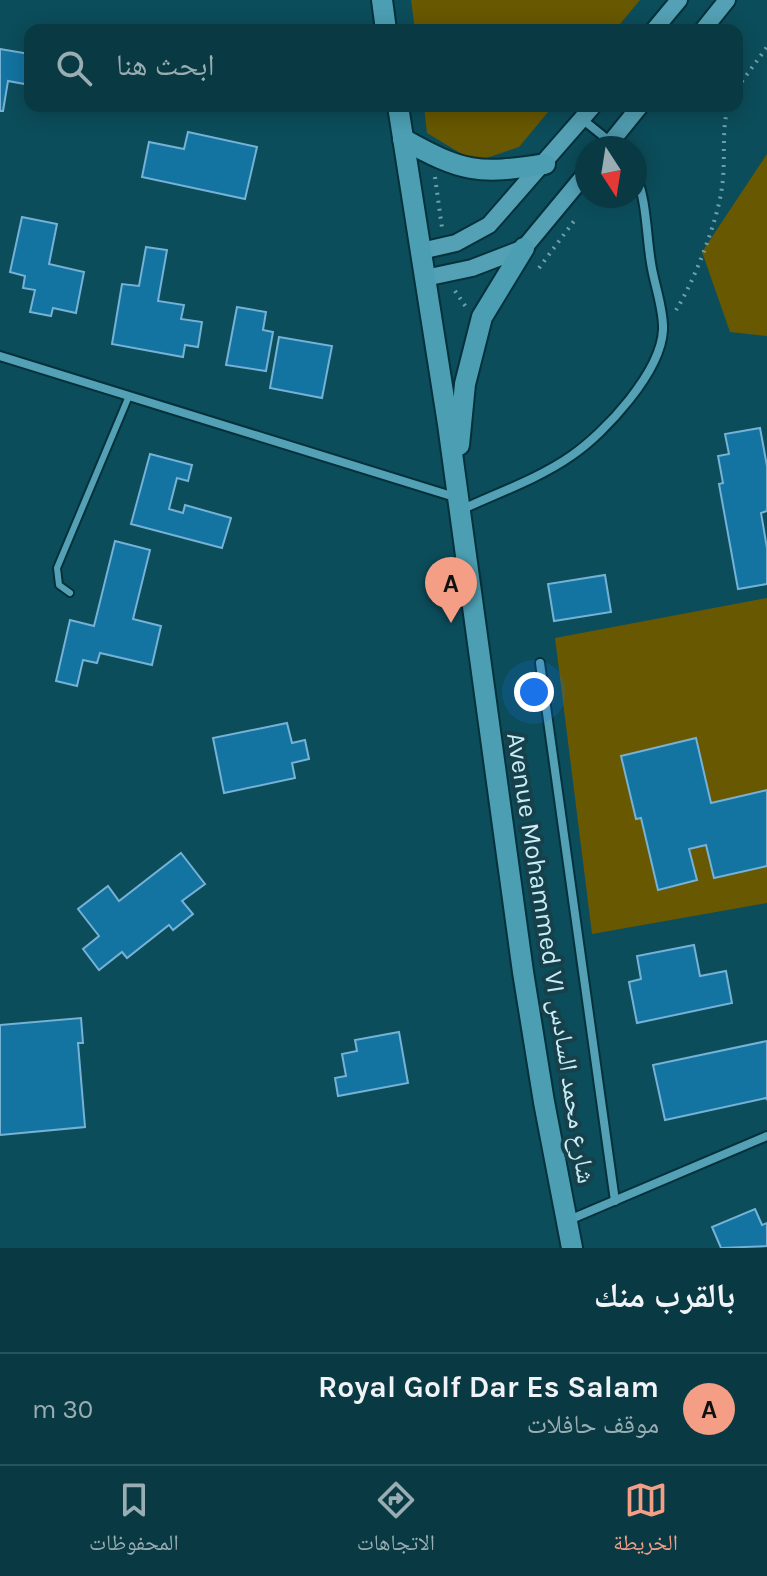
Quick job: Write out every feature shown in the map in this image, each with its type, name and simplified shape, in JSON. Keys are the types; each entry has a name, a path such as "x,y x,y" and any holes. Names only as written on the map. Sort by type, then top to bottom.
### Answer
{"main road":[{"path":"382,0 385,24"},
{"name":"Avenue Mohammed VI شارع محمد السادس","path":"399,112 458,497 523,972 572,1248"},
{"path":"403,139 465,168 514,169 545,164"},
{"path":"458,497 465,384 473,347 482,317 524,248"}],"street":[{"path":"659,24 679,0"},
{"path":"708,24 727,0"},
{"path":"421,251 456,243 489,225 587,112 605,136"},
{"path":"619,136 636,112"},
{"path":"425,278 472,268 524,248 575,186"},
{"path":"0,356 458,497 543,472 572,456 599,432 632,394 656,358 663,326 644,208"},
{"path":"540,663 615,1201"},
{"path":"566,1222 767,1136"}],"lane":[{"path":"70,593 59,585 57,568 129,396"}],"path":[{"path":"743,80 767,47"},
{"path":"663,326 678,308 689,287 718,209 724,172 727,112"},
{"path":"538,269 578,216"}],"shaded area":[{"path":"411,0 640,0 620,24 414,24"},
{"path":"425,112 548,112 519,147 475,162 427,133"},
{"path":"767,154 767,336 730,332 702,252"},
{"path":"767,598 767,903 592,934 555,638"}],"building":[{"path":"0,49 24,53 24,84 8,81 3,111 0,111"},
{"path":"188,132 257,147 245,199 142,177 149,142 184,149"},
{"path":"22,217 57,224 49,264 84,272 76,313 53,308 51,316 30,312 35,290 23,288 25,276 10,272"},
{"path":"146,247 167,250 158,301 184,305 181,319 202,322 198,347 185,345 183,357 112,344 122,284 139,286"},
{"path":"237,307 266,312 263,330 273,332 266,371 226,365"},
{"path":"279,337 332,346 322,398 270,388"},
{"path":"760,428 767,466 767,511 761,513 767,548 767,584 738,589 719,484 723,483 718,456 729,454 725,434"},
{"path":"150,454 192,465 188,481 177,478 169,509 183,513 185,505 231,518 222,548 131,524"},
{"path":"115,541 150,550 133,619 161,626 152,665 100,653 97,663 83,660 77,686 56,681 70,620 94,626"},
{"path":"605,575 611,612 554,621 548,584"},
{"path":"287,723 292,743 305,740 309,759 292,763 295,778 224,793 213,738"},
{"path":"696,738 711,803 767,790 767,866 714,878 706,845 689,849 697,880 658,890 641,818 636,819 621,756"},
{"path":"181,853 205,884 182,901 193,914 173,930 169,925 127,958 122,952 99,970 83,949 99,936 78,909 108,886 119,901"},
{"path":"694,945 700,976 726,971 732,1003 637,1023 629,982 641,979 637,956"},
{"path":"81,1018 83,1043 78,1043 85,1127 0,1135 0,1025"},
{"path":"399,1032 408,1083 338,1096 335,1078 346,1076 342,1054 357,1051 355,1040"},
{"path":"767,1041 767,1100 665,1120 653,1065"},
{"path":"755,1209 762,1225 767,1223 767,1246 721,1248 712,1227"}],"place":[{"name":"Royal Golf Dar Es Salam","path":"451,623"}]}
